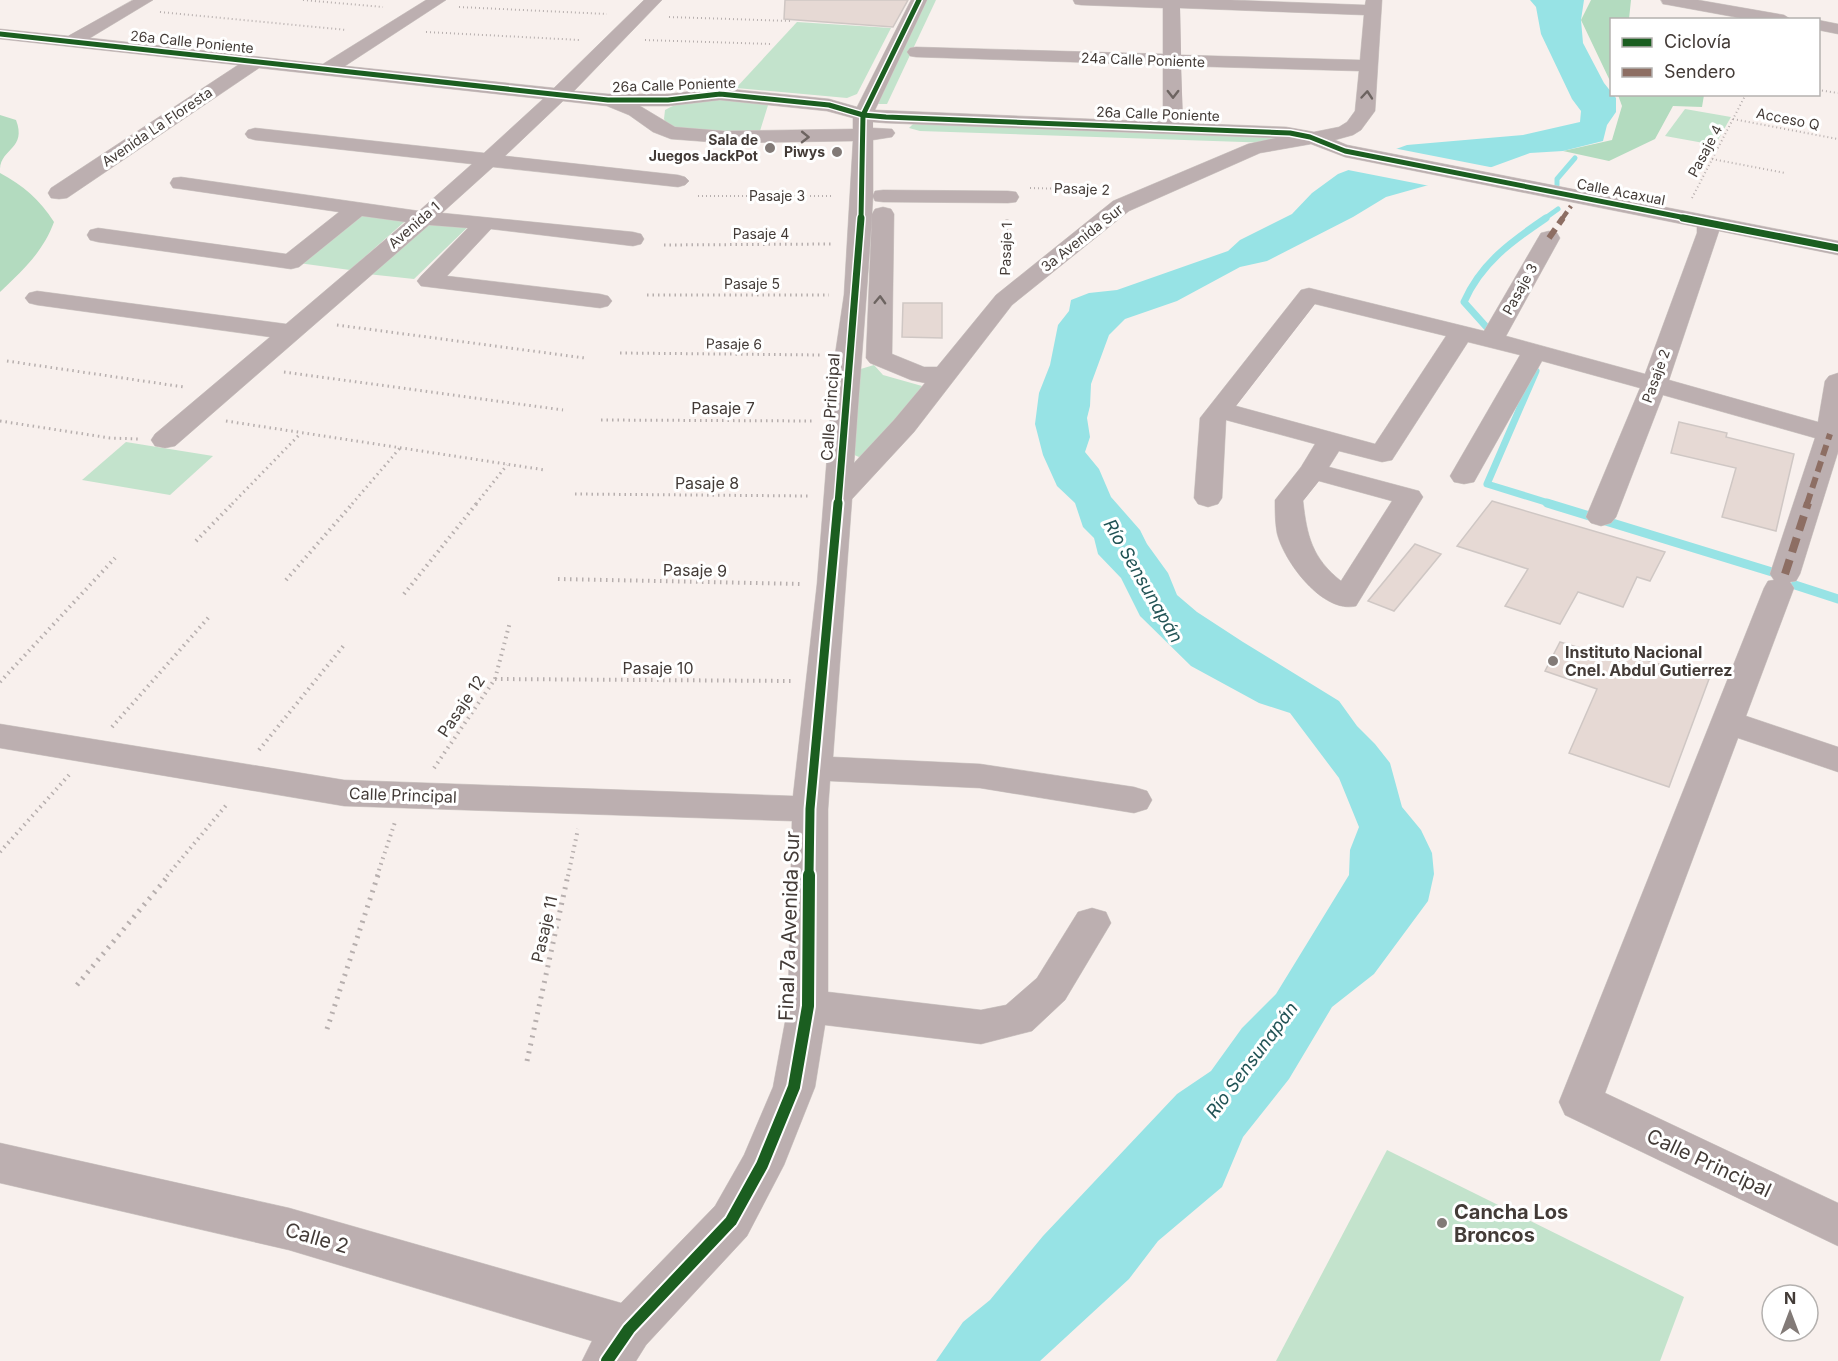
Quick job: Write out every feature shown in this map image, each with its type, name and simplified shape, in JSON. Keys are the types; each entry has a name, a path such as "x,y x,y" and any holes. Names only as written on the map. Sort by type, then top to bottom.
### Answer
{"street":[{"name":"Avenida 1","path":"165,440 489,160 616,40 654,0"},
{"path":"863,125 919,0"},
{"path":"1081,0 1374,5"},
{"path":"1669,0 1732,5 1777,18"},
{"path":"1171,2 1173,128"},
{"path":"71,42 137,4"},
{"name":"3a Avenida Sur","path":"839,496 904,426 1004,300 1121,206 1255,148 1314,148 1346,131 1360,120 1365,111 1374,5"},
{"path":"326,70 429,6"},
{"path":"907,71 927,31"},
{"name":"26a Calle Poniente","path":"0,34 608,100 668,100 720,94 830,105 863,125"},
{"name":"24a Calle Poniente","path":"916,52 1369,66"},
{"name":"Avenida La Floresta","path":"59,193 255,62"},
{"name":"26a Calle Poniente","path":"608,100 636,111 671,132 700,136 838,137 863,125"},
{"path":"653,123 653,110 668,100"},
{"path":"863,125 888,116 1255,148"},
{"path":"885,153 888,116"},
{"name":"26a Calle Poniente","path":"888,116 1271,132 1314,148 1332,148 1527,192"},
{"name":"Calle Principal","path":"848,362 879,358 876,189 863,125"},
{"path":"255,134 489,160 685,189"},
{"name":"Calle Acaxual","path":"1314,148 1708,228 1838,248"},
{"path":"182,183 423,218 486,222 633,239"},
{"path":"876,189 1008,197"},
{"name":"Calle Principal","path":"822,681 859,244 876,189"},
{"name":"Calle Acaxual","path":"1527,192 1681,218 1708,228 1838,260"},
{"path":"98,235 291,262 357,208"},
{"path":"486,222 429,280 600,301"},
{"name":"Pasaje 2","path":"1600,517 1654,385 1708,228"},
{"name":"Pasaje 3","path":"1491,340 1549,238"},
{"path":"1208,498 1213,418 1309,295 1535,351 1834,435"},
{"path":"37,298 297,326"},
{"path":"1220,410 1382,454 1461,333"},
{"path":"1464,476 1535,351"},
{"path":"879,358 920,375 945,375"},
{"path":"1838,381 1834,435 1729,722 1838,760"},
{"path":"1314,471 1409,496 1345,599 1313,574 1292,534 1289,500 1314,471 1331,440"},
{"name":"Final 7a Avenida Sur","path":"618,1345 731,1221 762,1165 794,1087 808,1006 810,809 822,681"},
{"name":"Calle Principal","path":"1729,722 1580,1102 1838,1225"},
{"name":"Calle Principal","path":"0,736 344,793 810,809"},
{"path":"814,768 980,776 1134,800"},
{"path":"808,1006 981,1027 1018,1019 1051,989 1092,923"},
{"name":"Calle 2","path":"0,1163 289,1229 618,1345"}],"path":[{"path":"303,0 791,21"},
{"path":"137,4 386,32 770,44"},
{"path":"1820,90 1838,93"},
{"path":"1712,159 1785,173"},
{"path":"297,326 585,358"},
{"path":"7,361 221,393"},
{"path":"250,367 564,411"},
{"path":"193,416 545,470"},
{"path":"0,421 110,438 165,440"},
{"path":"196,541 301,433"},
{"path":"286,580 401,448"},
{"path":"404,594 507,464"},
{"path":"0,682 115,558"},
{"path":"0,852 209,617"},
{"path":"77,985 244,777 345,644"}],"green space":[{"path":"924,0 936,0 887,104 873,104"},
{"path":"1591,0 1631,0 1629,18 1610,18 1610,81 1581,20"},
{"path":"797,22 891,28 857,94 847,98 736,88"},
{"path":"1618,96 1704,96 1702,107 1673,106 1655,139 1609,161 1563,151 1612,140 1622,106"},
{"path":"712,99 769,102 760,131 726,132 674,128 667,125 664,119 665,110 671,107"},
{"path":"1685,109 1731,117 1715,145 1665,136"},
{"path":"0,115 16,120 19,130 16,143 4,157 0,169"},
{"path":"914,123 1281,138 1272,143 920,131 909,128"},
{"path":"0,173 30,194 54,222 38,252 0,292"},
{"path":"357,209 411,216 350,270 291,262"},
{"path":"423,218 474,221 414,279 358,273"},
{"path":"874,365 883,375 922,386 871,455 859,457 852,454 854,371"},
{"path":"126,442 213,456 170,495 82,480"},
{"name":"Cancha Los Broncos","path":"1387,1150 1684,1297 1660,1361 1276,1361"}],"water":[{"name":"Río Sensunapán","path":"1530,0 1584,0 1581,20 1583,43 1610,90 1610,96 1616,98 1616,112 1607,125 1603,141 1563,151 1530,153 1489,168 1386,197 1353,217 1267,261 1240,267 1177,301 1125,319 1109,335 1091,384 1087,418 1090,437 1085,452 1099,469 1111,497 1140,530 1168,573 1177,595 1197,612 1339,701 1357,726 1390,763 1402,807 1421,830 1432,853 1434,874 1428,901 1374,974 1332,1007 1289,1079 1243,1137 1222,1187 1158,1241 1129,1279 1040,1361 936,1361 963,1322 990,1300 1043,1236 1177,1094 1211,1071 1242,1028 1276,994 1349,875 1350,850 1359,827 1339,778 1290,713 1259,703 1191,666 1140,616 1121,578 1098,554 1094,538 1083,527 1075,503 1057,486 1043,455 1035,424 1039,393 1050,365 1058,325 1069,311 1071,300 1089,293 1117,290 1228,251 1240,240 1292,214 1312,193 1338,174 1396,152 1396,149 1407,145 1523,135 1580,122 1581,111 1572,99 1541,34 1536,7"}],"pier":[{"path":"1393,148 1495,168 1435,187 1343,169 1393,150"}],"building":[{"path":"785,0 908,0 893,27 784,19"},
{"path":"903,303 942,303 942,338 902,337"},
{"path":"1679,422 1727,433 1726,437 1794,454 1776,531 1722,517 1736,468 1671,453"},
{"path":"1492,501 1665,552 1650,581 1637,577 1623,607 1578,592 1560,624 1505,606 1528,569 1457,546"},
{"path":"1415,544 1441,554 1394,611 1368,601"},
{"path":"1560,642 1607,656 1616,651 1709,679 1669,787 1569,753 1597,689 1545,671"}],"waterway":[{"path":"1557,185 1557,179 1575,158"},
{"path":"1544,219 1558,209"},
{"path":"1490,331 1464,302 1488,264 1521,235 1546,218"},
{"path":"1536,371 1487,484 1552,504"},
{"path":"1547,503 1772,572"},
{"path":"1795,585 1838,599"}],"marked path":[{"path":"1549,238 1571,206"},
{"path":"1785,574 1830,434"}],"cycle path":[{"path":"607,1361 629,1329 731,1221 762,1165 794,1087 808,1006 810,809 832,584 848,355 856,295 862,195 863,115 919,0"},
{"path":"0,34 608,100 668,100 720,94 829,105 863,115 886,117 1295,134 1310,137 1345,151 1838,248"}],"place":[{"name":"Sala de Juegos JackPot","path":"770,148"},
{"name":"Piwys","path":"837,152"},
{"name":"Instituto Nacional Cnel. Abdul Gutierrez","path":"1553,661"},
{"name":"Cancha Los Broncos","path":"1442,1223"}]}
